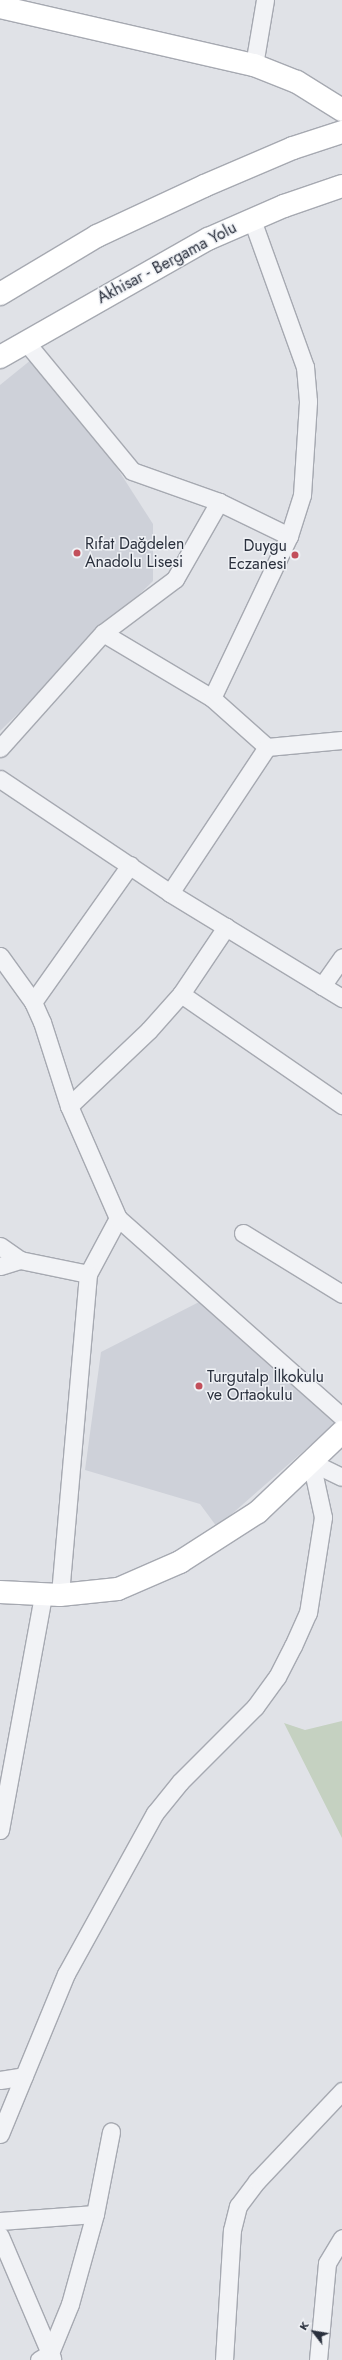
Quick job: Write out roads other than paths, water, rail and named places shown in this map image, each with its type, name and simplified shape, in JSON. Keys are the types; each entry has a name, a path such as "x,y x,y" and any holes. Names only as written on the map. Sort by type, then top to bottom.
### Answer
{"main road":[{"path":"0,7 254,65 297,82 342,110"},
{"path":"0,294 97,236 204,186 293,148 342,132"},
{"name":"Akhisar - Bergama Yolu","path":"0,357 25,340 208,239 252,220 342,186"},
{"path":"0,1592 51,1595 118,1589 180,1562 258,1512 342,1432"}],"street":[{"path":"254,65 265,0"},
{"path":"212,698 289,536 302,495 308,401 305,367 252,220"},
{"path":"25,340 132,471 219,502 289,536"},
{"path":"0,748 103,633 175,579 219,502"},
{"path":"103,633 212,698 267,747 342,740"},
{"path":"170,893 267,747"},
{"path":"0,779 170,893 342,998"},
{"path":"33,1002 130,865"},
{"path":"68,1106 149,1030 181,994 226,927"},
{"path":"0,956 33,1002 68,1106 118,1218 342,1417"},
{"path":"322,986 342,957"},
{"path":"181,994 342,1105"},
{"path":"0,1830 6,1756 51,1595 88,1274 118,1218"},
{"path":"243,1233 342,1294"},
{"path":"0,1246 20,1260 88,1274"},
{"path":"0,1266 20,1260"},
{"path":"311,1462 342,1477"},
{"path":"0,2134 66,1974 155,1813 180,1782 255,1708 278,1677 293,1646 308,1613 323,1517 311,1462"},
{"path":"0,2080 24,2076"},
{"path":"224,2360 232,2230 238,2206 257,2181 342,2090"},
{"path":"47,2358 70,2304 95,2214 111,2132"},
{"path":"0,2221 95,2214"},
{"path":"0,2236 47,2358"},
{"path":"318,2360 327,2263 342,2238"}],"place":[{"name":"Rıfat Dağdelen Anadolu Lisesi","path":"77,553"},
{"name":"Duygu Eczanesi","path":"295,555"},
{"name":"Turgutalp İlkokulu ve Ortaokulu","path":"199,1386"}]}
